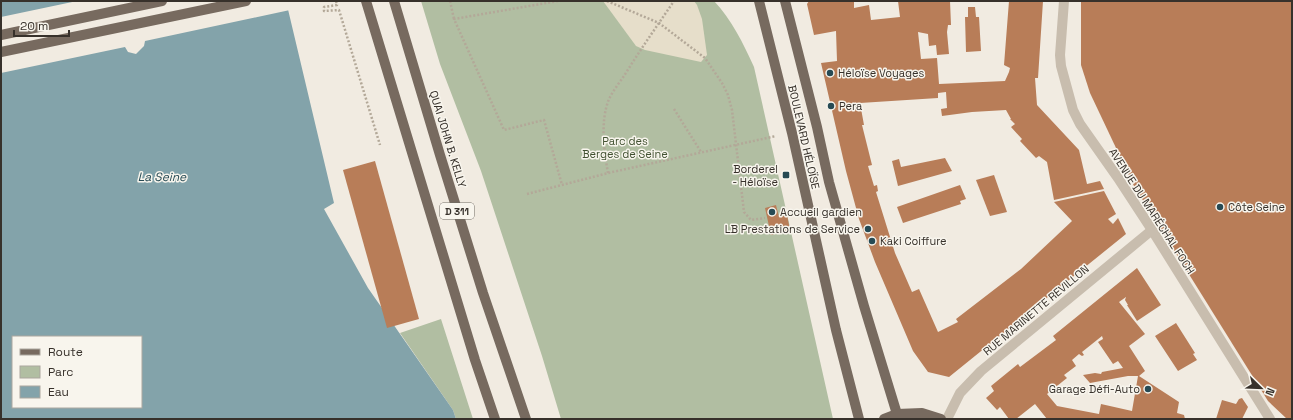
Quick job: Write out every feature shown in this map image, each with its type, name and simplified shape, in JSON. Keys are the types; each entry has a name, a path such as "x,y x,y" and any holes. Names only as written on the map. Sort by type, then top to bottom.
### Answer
{"main road":[{"path":"1,34 162,1"},
{"path":"1,52 246,1"},
{"name":"D 311","path":"366,1 474,360 495,419"},
{"name":"QUAI JOHN B. KELLY","path":"394,1 483,293 526,419"},
{"name":"BOULEVARD HÉLOÏSE","path":"759,1 792,133 836,330 859,419"},
{"name":"BOULEVARD HÉLOÏSE","path":"785,1 817,127 829,182 864,306 897,414"},
{"path":"884,419 897,414 922,413 941,419"}],"street":[{"name":"AVENUE DU MARÉCHAL FOCH","path":"1064,1 1060,55 1073,110 1080,124 1152,230 1270,419"},
{"name":"RUE MARINETTE REVILLON","path":"947,419 960,393 981,371 1152,230"}],"path":[{"path":"336,1 337,5 324,7 324,11 339,10 380,145"},
{"path":"450,1 454,19 504,130 544,120 562,185"},
{"path":"454,19 558,1"},
{"path":"607,1 659,23 705,58 722,83 728,95 732,110 744,212 751,220 765,218"},
{"path":"608,173 604,152 604,135 605,117 609,99 641,48 674,1"},
{"path":"674,109 701,152"},
{"path":"527,194 608,173 776,136"}],"green space":[{"name":"Parc des Berges de Seine","path":"421,1 714,1 732,24 754,67 833,419 561,419 542,356 481,171 440,64"},
{"path":"441,319 473,419 456,419 453,410 400,333"}],"shaded area":[{"path":"603,1 694,1 702,19 707,55 701,62 645,50 636,46"}],"water":[{"name":"La Seine","path":"1,1 286,1 334,203 324,209 368,288 453,410 456,419 1,419"}],"pier":[{"path":"77,1 288,1 290,10 145,41 144,46 136,54 128,52 125,47 1,73 1,17"}],"building":[{"path":"809,1 854,1 854,8 869,5 871,20 900,17 898,1 950,1 951,25 948,25 947,32 949,54 937,55 936,45 929,46 928,34 918,32 921,59 937,58 939,84 1005,81 1010,68 1004,65 1009,1 1043,1 1038,78 1035,78 1037,105 1079,150 1087,184 1100,181 1104,189 1054,200 1047,162 1039,156 1036,158 1020,141 1022,139 1011,127 1015,124 1010,119 1006,110 942,116 941,109 947,108 946,92 938,93 938,98 860,103 864,125 862,125 872,165 868,166 874,186 877,185 878,191 876,192 895,253 912,292 919,289 938,332 958,322 956,319 1021,269 1072,221 1054,202 1104,191 1116,214 1108,219 1113,224 1118,218 1126,234 949,377 928,372 913,351 875,262 859,219 846,171 821,63 837,61 836,31 814,35 807,4"},
{"name":"Côte Seine","path":"1081,1 1292,1 1292,419 1287,419 1268,401 1134,186 1090,93 1081,65"},
{"path":"968,7 975,7 976,17 979,17 981,51 966,52 965,17 968,17"},
{"path":"945,158 952,171 898,186 892,161 899,159 901,167"},
{"path":"375,161 419,319 387,328 343,170"},
{"path":"994,175 1007,212 990,216 976,180"},
{"path":"960,185 966,199 960,201 961,204 903,223 897,207"},
{"path":"776,205 779,217 787,215 790,230 771,235 765,208"},
{"path":"1137,268 1161,305 1137,321 1127,305 1125,300 1126,297 1119,302 1145,334 1129,346 1145,371 1139,376 1179,402 1177,413 1184,415 1185,419 1047,419 1035,404 1016,419 1009,419 1000,407 997,410 986,398 994,391 991,386 1018,364 1020,367 1056,340 1053,336","holes":["1102,336 1103,339 1098,342 1113,364 1118,361 1123,368 1102,372 1101,374 1095,373 1083,375 1090,383 1128,376 1138,376 1132,411 1101,404 1099,414 1057,406 1047,394 1067,378 1064,375 1076,366 1072,360 1079,354 1082,356 1084,355 1082,352"]},
{"path":"1176,323 1195,353 1193,354 1197,360 1178,371 1155,336"},
{"path":"1242,398 1248,407 1242,419 1216,419 1222,400 1236,404 1239,399"}],"place":[{"name":"Héloïse Voyages","path":"830,73"},
{"name":"Pera","path":"831,106"},
{"name":"Borderel - Héloïse","path":"786,175"},
{"name":"Côte Seine","path":"1220,207"},
{"name":"Accueil gardien","path":"772,212"},
{"name":"LB Prestations de Service","path":"868,229"},
{"name":"Kaki Coiffure","path":"872,241"},
{"name":"Garage Défi-Auto","path":"1148,389"}]}
